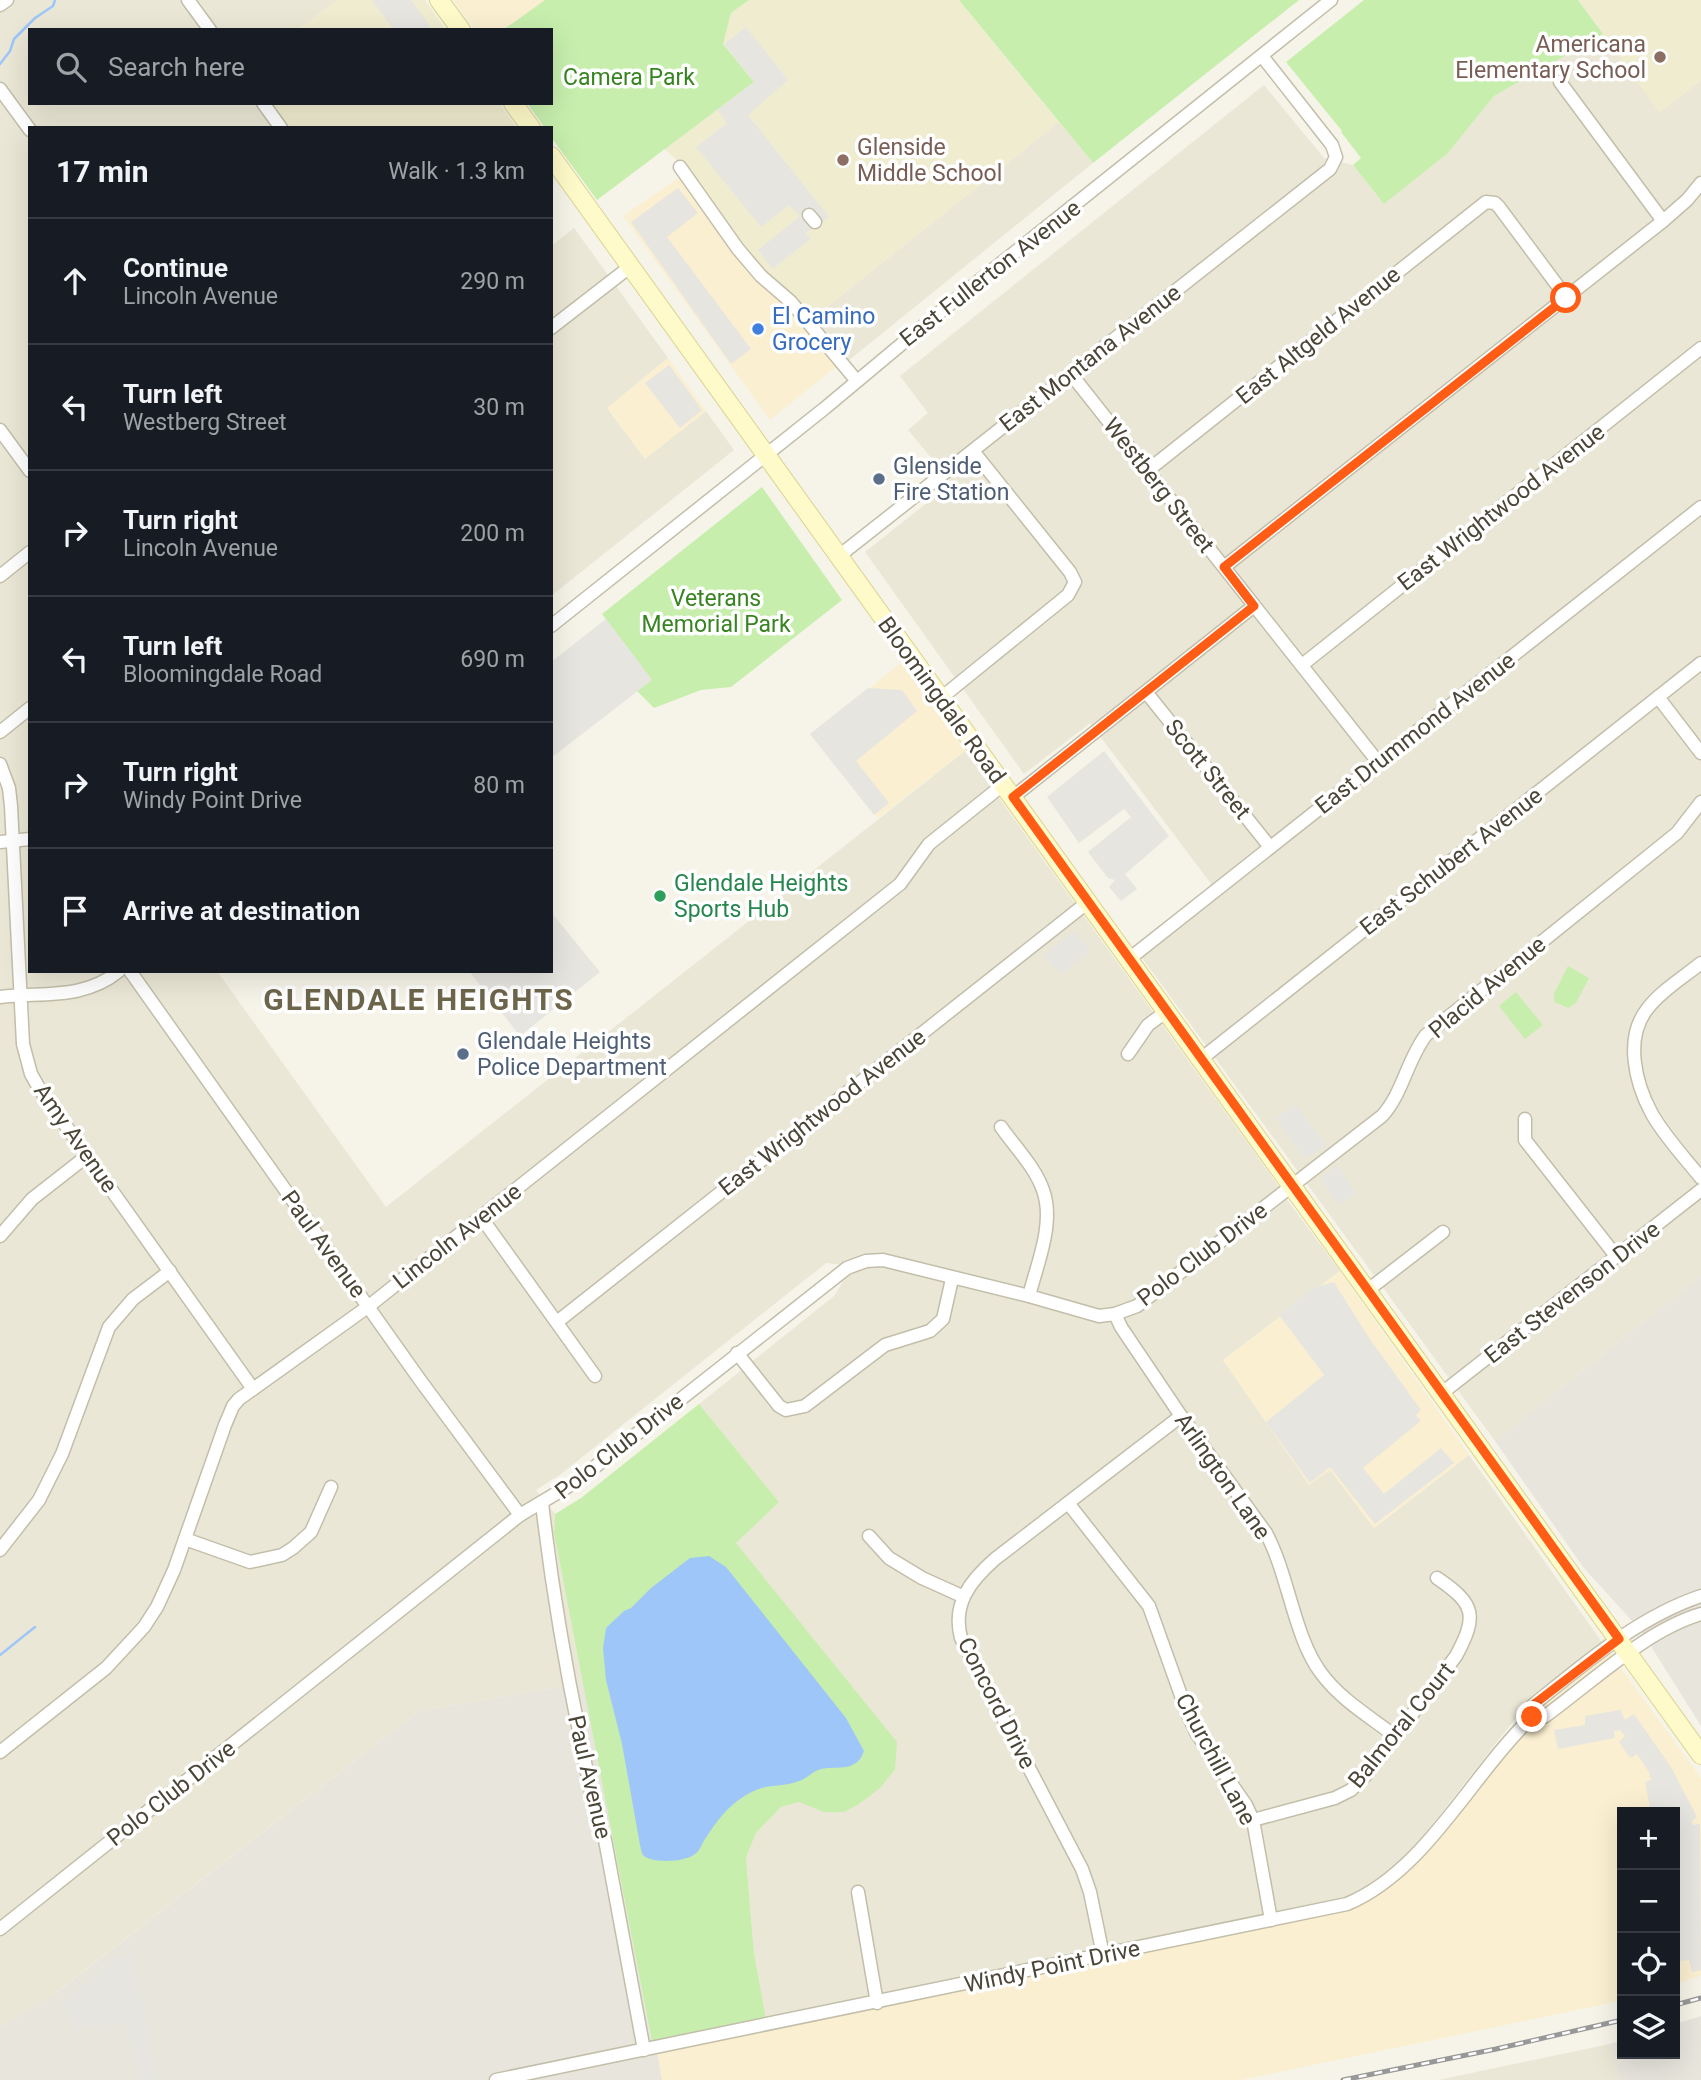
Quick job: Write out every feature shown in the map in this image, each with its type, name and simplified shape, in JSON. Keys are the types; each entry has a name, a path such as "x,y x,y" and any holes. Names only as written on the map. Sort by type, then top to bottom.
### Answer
{"main road":[{"path":"439,0 460,28"},
{"path":"514,105 530,126"},
{"name":"Bloomingdale Road","path":"553,159 1701,1755"}],"street":[{"path":"0,5 7,0"},
{"path":"188,0 209,28"},
{"name":"East Fullerton Avenue","path":"553,624 1331,0"},
{"name":"East Montana Avenue","path":"839,556 1330,169 1336,157 1332,145 1262,56"},
{"path":"1560,82 1663,221"},
{"path":"0,89 28,127"},
{"path":"264,105 280,126"},
{"path":"680,167 738,249 761,276 791,302 856,380"},
{"path":"1224,567 1663,221 1687,200 1701,183"},
{"name":"East Altgeld Avenue","path":"1147,471 1482,205 1491,202 1499,207 1566,298"},
{"path":"553,326 631,266"},
{"name":"East Wrightwood Avenue","path":"1302,665 1701,348"},
{"name":"Westberg Street","path":"1071,374 1378,762"},
{"path":"0,430 28,468"},
{"path":"941,698 1068,595 1075,582 1070,572 973,451"},
{"name":"East Drummond Avenue","path":"1129,959 1701,507"},
{"path":"0,576 28,554"},
{"name":"Lincoln Avenue","path":"0,1752 106,1668 133,1642 151,1617 166,1589 233,1406 369,1306 900,884 929,844 1146,692 1254,606"},
{"name":"East Schubert Avenue","path":"1201,1059 1701,663"},
{"name":"Scott Street","path":"1146,692 1270,847"},
{"path":"1658,697 1701,753"},
{"path":"0,732 28,710"},
{"name":"Amy Avenue","path":"0,764 9,788 7,841 23,1044 31,1074 253,1389"},
{"name":"Placid Avenue","path":"1292,1186 1391,1107 1409,1063 1426,1035 1677,833 1701,802"},
{"path":"7,841 28,839"},
{"name":"East Wrightwood Avenue","path":"557,1322 1088,902"},
{"path":"1701,963 1648,1008 1638,1024 1633,1048 1641,1087 1652,1114 1701,1178"},
{"path":"0,997 81,991 104,982 116,973"},
{"name":"Paul Avenue","path":"131,973 520,1515"},
{"path":"1128,1054 1148,1025 1167,1011"},
{"path":"1525,1119 1525,1140 1616,1256"},
{"path":"1001,1127 1035,1174 1046,1201 1047,1219 1029,1296"},
{"path":"0,1236 46,1186 88,1156"},
{"name":"Polo Club Drive","path":"0,1930 520,1515 577,1480 847,1268 866,1261 883,1260 1099,1316 1115,1314 1137,1306 1292,1186"},
{"name":"East Stevenson Drive","path":"1442,1393 1701,1190"},
{"path":"481,1217 595,1376"},
{"path":"1368,1290 1443,1232"},
{"path":"0,1550 38,1500 62,1454 109,1327 133,1299 170,1271"},
{"path":"737,1353 779,1406 786,1410 805,1406 885,1345 938,1326 943,1319 953,1279"},
{"name":"Arlington Lane","path":"1115,1314 1181,1416 1256,1519 1277,1553 1307,1648 1321,1674 1344,1698 1395,1736"},
{"path":"869,1536 889,1558 962,1597 975,1576 995,1559 1181,1416"},
{"path":"185,1539 250,1562 282,1555 293,1549 311,1532 331,1488"},
{"name":"Paul Avenue","path":"542,1503 559,1627 575,1716 597,1819 605,1840 644,2050"},
{"name":"Churchill Lane","path":"1068,1503 1149,1606 1197,1734 1254,1821 1271,1920"},
{"name":"Balmoral Court","path":"1254,1821 1352,1790 1456,1656 1471,1623 1468,1608 1462,1595 1437,1578"},
{"path":"1624,1646 1651,1617 1701,1596"},
{"name":"Concord Drive","path":"962,1597 958,1625 961,1638 1082,1869 1090,1892 1103,1955"},
{"path":"1624,1646 1701,1614"},
{"name":"Windy Point Drive","path":"496,2080 877,2003 1347,1903 1376,1890 1391,1878 1451,1813 1507,1743 1532,1717 1533,1705 1551,1690 1624,1646"},
{"name":"Windy Point Drive","path":"1532,1717 1544,1717 1561,1705 1624,1646"},
{"path":"1551,1690 1561,1705"},
{"path":"858,1892 877,2003"}],"shaded area":[{"path":"13,0 337,0 300,28 28,28 28,105 267,105 283,126 28,126 28,550 0,572 0,10"},
{"path":"337,0 425,0 445,28 300,28"},
{"path":"372,0 411,0 429,24 429,28 393,28"},
{"path":"453,0 545,0 506,28 474,28"},
{"name":"Glenside Middle School","path":"749,0 959,0 1059,122 814,317 773,284 689,171 664,149 754,82 723,44 731,13"},
{"name":"Americana Elementary School","path":"1578,0 1701,0 1701,80 1660,113"},
{"path":"746,27 788,80 748,115 829,217 806,233 811,239 772,269 758,250 800,216 789,205 761,227 696,147 727,123 717,110 754,82 724,44"},
{"path":"1603,34 1660,112 1701,80 1701,1276 1495,1441 1137,951 1215,889 1090,723 1024,774 865,552 952,483 908,430 928,413 900,376 1264,85 1324,158 1353,165 1384,204 1447,154 1494,96"},
{"path":"267,105 500,105 516,126 283,126"},
{"path":"1059,122 1093,163 848,361 814,317"},
{"path":"689,171 773,284 838,365 770,420 623,216"},
{"path":"678,188 698,213 667,237 751,349 731,364 631,222"},
{"path":"574,228 668,358 607,408 645,459 706,411 734,450 553,594 553,244"},
{"path":"668,358 706,411 645,459 607,408"},
{"path":"669,365 702,410 680,428 645,383"},
{"path":"28,558 28,973 218,973 386,1207 965,751 1282,1191 1141,1300 1109,1312 888,1257 846,1265 826,1263 561,1474 536,1490 555,1514 554,1533 583,1683 419,1711 53,1995 0,2027 0,580"},
{"path":"606,619 652,680 553,756 553,660"},
{"path":"902,662 965,751 878,818 812,735"},
{"path":"868,688 902,690 917,711 856,761 889,803 874,815 810,734"},
{"path":"1104,751 1169,836 1125,874 1137,889 1121,901 1109,887 1115,880 1108,878 1088,852 1131,817 1124,809 1079,843 1047,797"},
{"path":"553,914 600,972 520,1036 471,973 553,973"},
{"path":"1074,931 1091,952 1061,975 1044,955"},
{"path":"1296,1104 1326,1146 1305,1159 1276,1118"},
{"path":"1337,1165 1356,1193 1339,1205 1320,1178"},
{"path":"1285,1197 1340,1271 1223,1360 1310,1484 1330,1469 1374,1528 1469,1455 1604,1645 1526,1705 1399,1867 1346,1902 766,2021 754,1953 746,1856 756,1833 781,1807 799,1802 823,1812 736,1542 779,1502 699,1404 834,1296 849,1272 868,1265 891,1266 1111,1319"},
{"path":"1340,1271 1469,1455 1374,1528 1330,1470 1309,1485 1223,1360"},
{"path":"1701,1276 1701,1726 1642,1632 1583,1567 1495,1441"},
{"path":"1334,1282 1369,1338 1421,1410 1416,1415 1421,1421 1363,1468 1384,1494 1441,1448 1454,1463 1375,1524 1330,1467 1310,1483 1266,1422 1324,1375 1279,1315 1313,1288"},
{"path":"1604,1645 1701,1778 1701,1976 1680,1982 1680,1807 1617,1807 1617,2001 1241,2080 662,2080 657,2052 1377,1894 1530,1720 1526,1705"},
{"path":"583,1683 652,2042 657,2052 662,2080 0,2080 0,2027 56,1993 419,1711"},
{"path":"1620,1710 1625,1720 1634,1714 1671,1767 1697,1817 1692,1821 1693,1825 1700,1824 1701,1970 1692,1972 1689,1960 1680,1961 1680,1807 1650,1807 1645,1782 1651,1780 1649,1772 1637,1754 1630,1758 1619,1742 1625,1736 1620,1730 1614,1731 1615,1738 1558,1749 1554,1730 1585,1725 1585,1716"},
{"path":"132,1954 157,2080 139,2080 128,2021 72,2031 65,1997 72,1995 119,1957"},
{"path":"1701,2016 1701,2080 1620,2080 1610,2044 1617,2042 1617,2059 1680,2059 1680,2022"},
{"path":"1610,2044 1620,2080 1438,2080"}],"green space":[{"name":"Camera Park","path":"545,0 749,0 731,13 723,44 754,82 597,200 553,140 553,126 544,126 528,105 553,105 553,28 506,28"},
{"path":"959,0 1299,0 1093,163"},
{"path":"1364,0 1578,0 1603,34 1494,96 1447,154 1384,204 1353,165 1361,158 1286,62"},
{"name":"Veterans Memorial Park","path":"762,487 842,600 731,687 701,690 654,708 637,691 651,679 602,614"},
{"path":"1568,966 1589,978 1576,1003 1568,1008 1554,1002 1554,994"},
{"path":"1516,992 1543,1025 1525,1039 1499,1006"},
{"path":"699,1404 779,1502 736,1543 897,1742 895,1769 880,1788 859,1804 844,1812 823,1812 799,1802 781,1807 756,1833 746,1857 754,1953 767,2025 652,2042 554,1533 555,1514 581,1498"}],"water":[{"path":"709,1556 726,1567 846,1718 864,1751 856,1763 850,1766 824,1768 799,1781 751,1792 723,1815 691,1857 654,1860 647,1858 641,1851 622,1744 606,1680 603,1648 606,1628 690,1558"}],"waterway":[{"path":"0,64 10,51 14,39 35,18 53,6 55,0"},
{"path":"0,1655 35,1627"}],"railway":[{"path":"1680,2004 1701,1998"},
{"path":"1343,2080 1617,2021"}],"place":[{"name":"Americana Elementary School","path":"1660,57"},
{"name":"Glenside Middle School","path":"843,160"},
{"name":"El Camino Grocery","path":"758,329"},
{"name":"Glenside Fire Station","path":"879,479"},
{"name":"Glendale Heights Sports Hub","path":"660,896"},
{"name":"Glendale Heights Police Department","path":"463,1054"}],"district":[{"name":"GLENDALE HEIGHTS","path":"419,1000"}],"route":[{"path":"1532,1717 1533,1705 1619,1639 1013,797 1254,606 1224,567 1566,298"}]}
